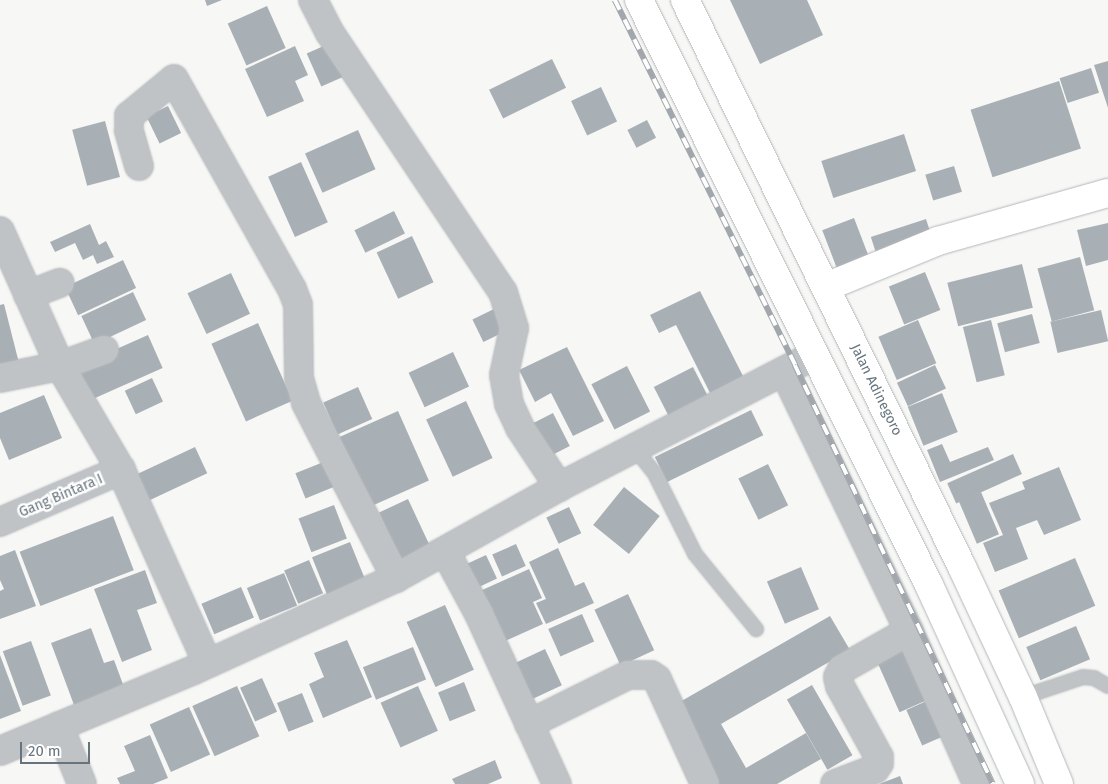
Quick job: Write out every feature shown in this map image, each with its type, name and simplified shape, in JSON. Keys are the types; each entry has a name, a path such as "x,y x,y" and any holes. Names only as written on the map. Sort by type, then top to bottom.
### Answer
{"main road":[{"path":"639,0 929,585 1020,784"},
{"name":"Jalan Adinegoro","path":"685,0 962,567 1023,697 1059,784"},
{"path":"826,287 938,241 1108,193"},
{"path":"929,585 943,591 954,587 962,580 962,567"},
{"path":"955,642 963,628 976,623 989,627"}],"street":[{"path":"313,0 330,33 503,292 514,328 504,375 509,404 520,428 559,487"},
{"path":"139,166 128,130 129,116 174,79 292,289 298,305 300,378 306,403 396,578"},
{"path":"0,231 60,366 121,470 206,662"},
{"path":"28,295 60,283"},
{"path":"0,378 60,366 104,350"},
{"path":"0,751 396,578 559,487 815,355"},
{"path":"784,371 909,631 977,784"},
{"name":"Gang Bintara I","path":"0,522 121,470"},
{"path":"445,551 479,614 557,784"},
{"path":"835,784 875,769 879,763 879,757 840,686 838,677 842,669 909,631"},
{"path":"529,724 628,675 651,675 657,679 705,784"},
{"path":"59,726 82,784"}],"lane":[{"path":"635,449 655,474 695,554 756,629"},
{"path":"1023,697 1083,676 1094,678 1108,686"}],"building":[{"path":"205,0 222,0 207,6"},
{"path":"730,0 807,0 823,35 760,64"},
{"path":"267,6 286,48 246,66 228,23"},
{"path":"335,41 350,74 321,86 307,54"},
{"path":"295,46 308,75 295,81 304,101 267,117 245,69"},
{"path":"552,59 566,88 503,118 489,90"},
{"path":"1108,61 1108,108 1094,65"},
{"path":"1091,68 1099,93 1068,103 1060,78"},
{"path":"1059,81 1081,149 992,177 971,110"},
{"path":"601,87 617,121 587,135 571,101"},
{"path":"168,106 181,133 160,143 146,117"},
{"path":"647,120 656,138 636,148 627,130"},
{"path":"105,121 120,177 87,186 72,130"},
{"path":"358,130 375,169 323,193 305,154"},
{"path":"904,134 916,171 833,198 821,161"},
{"path":"301,162 328,222 295,237 268,177"},
{"path":"954,166 962,192 933,201 925,175"},
{"path":"394,211 405,233 365,253 354,230"},
{"path":"854,218 869,257 837,269 822,230"},
{"path":"926,219 932,237 877,255 871,237"},
{"path":"1108,223 1108,260 1086,266 1077,230"},
{"path":"90,224 99,245 106,241 114,257 97,264 93,255 83,260 75,243 55,252 50,242"},
{"path":"412,236 434,282 398,299 377,252"},
{"path":"1080,257 1094,310 1052,322 1037,268"},
{"path":"123,260 136,288 78,315 65,287"},
{"path":"1022,264 1033,308 958,326 947,283"},
{"path":"925,272 940,310 904,325 889,287"},
{"path":"231,273 250,314 207,334 187,293"},
{"path":"700,291 743,376 710,393 676,325 659,333 650,315"},
{"path":"133,292 146,320 94,344 81,316"},
{"path":"4,304 19,363 0,368 0,305"},
{"path":"494,309 505,331 483,342 472,320"},
{"path":"1101,310 1108,341 1058,353 1050,322"},
{"path":"1032,314 1040,343 1005,352 997,323"},
{"path":"918,320 936,363 897,380 878,337"},
{"path":"991,320 1005,375 977,382 963,327"},
{"path":"258,323 293,401 246,421 211,344"},
{"path":"148,335 163,368 92,399 78,366"},
{"path":"567,347 604,421 573,436 551,393 535,402 519,370"},
{"path":"453,352 469,386 425,407 409,373"},
{"path":"935,365 946,389 908,406 897,383"},
{"path":"627,366 650,411 615,430 591,384"},
{"path":"693,367 709,399 670,419 654,387"},
{"path":"152,378 163,402 136,414 125,391"},
{"path":"358,387 372,419 338,434 323,402"},
{"path":"942,393 958,432 923,446 908,407"},
{"path":"44,395 62,438 9,460 0,438 0,413"},
{"path":"466,401 493,458 453,477 426,420"},
{"path":"751,410 763,435 667,482 655,457"},
{"path":"398,411 429,480 370,506 340,437"},
{"path":"553,413 570,446 550,456 533,423"},
{"path":"942,444 950,462 988,447 994,460 940,482 927,450"},
{"path":"195,447 207,473 147,501 135,475"},
{"path":"1013,454 1022,474 956,503 947,483"},
{"path":"326,461 336,486 306,498 295,473"},
{"path":"768,464 788,505 759,520 738,478"},
{"path":"1059,467 1081,520 1044,535 1037,520 1016,528 1028,559 995,572 983,543 1003,535 989,503 1025,489 1022,482"},
{"path":"624,487 660,516 629,554 593,525"},
{"path":"981,492 999,534 977,544 959,501"},
{"path":"408,499 430,547 401,561 379,513"},
{"path":"334,505 347,539 311,552 299,519"},
{"path":"569,507 581,533 559,544 546,518"},
{"path":"113,516 134,570 40,606 20,552"},
{"path":"350,542 365,579 327,594 312,557"},
{"path":"516,544 526,566 502,577 492,555"},
{"path":"558,548 575,586 584,582 594,603 546,624 536,603 546,599 529,562"},
{"path":"15,550 36,606 0,619 0,591 4,589 0,580 0,556"},
{"path":"486,555 497,579 472,590 461,567"},
{"path":"1075,558 1095,606 1019,638 999,590"},
{"path":"309,560 323,593 298,604 284,571"},
{"path":"801,567 819,609 785,624 767,581"},
{"path":"529,569 542,598 533,602 543,624 503,642 480,591"},
{"path":"145,570 157,603 137,610 152,650 122,662 94,589"},
{"path":"284,573 297,605 260,620 247,588"},
{"path":"241,587 254,617 214,634 201,604"},
{"path":"628,594 654,650 621,666 594,610"},
{"path":"445,605 474,670 436,687 407,622"},
{"path":"582,614 594,641 560,656 548,629"},
{"path":"830,616 850,650 721,724 746,768 806,733 821,759 777,784 716,784 671,707"},
{"path":"1076,626 1090,659 1040,680 1026,647"},
{"path":"91,628 104,663 114,660 124,687 74,705 51,643"},
{"path":"347,640 372,697 323,718 309,684 324,677 314,653"},
{"path":"31,641 51,696 23,706 3,651"},
{"path":"413,647 426,679 376,700 363,667"},
{"path":"911,647 933,697 900,712 877,662"},
{"path":"545,649 562,685 529,700 512,664"},
{"path":"0,655 21,711 0,719"},
{"path":"262,678 277,712 255,722 240,688"},
{"path":"464,682 476,711 450,721 438,692"},
{"path":"812,685 852,755 827,770 787,700"},
{"path":"237,686 259,736 215,756 192,706"},
{"path":"418,686 438,731 400,747 381,703"},
{"path":"302,693 314,722 289,732 277,703"},
{"path":"931,699 947,735 922,746 906,710"},
{"path":"189,707 210,755 171,772 150,724"},
{"path":"150,735 168,778 153,784 120,784 117,778 135,771 124,746"},
{"path":"495,760 502,778 488,784 455,784 452,779"},
{"path":"900,776 903,784 879,784"}],"railway":[{"path":"615,0 795,365 993,784"}]}
